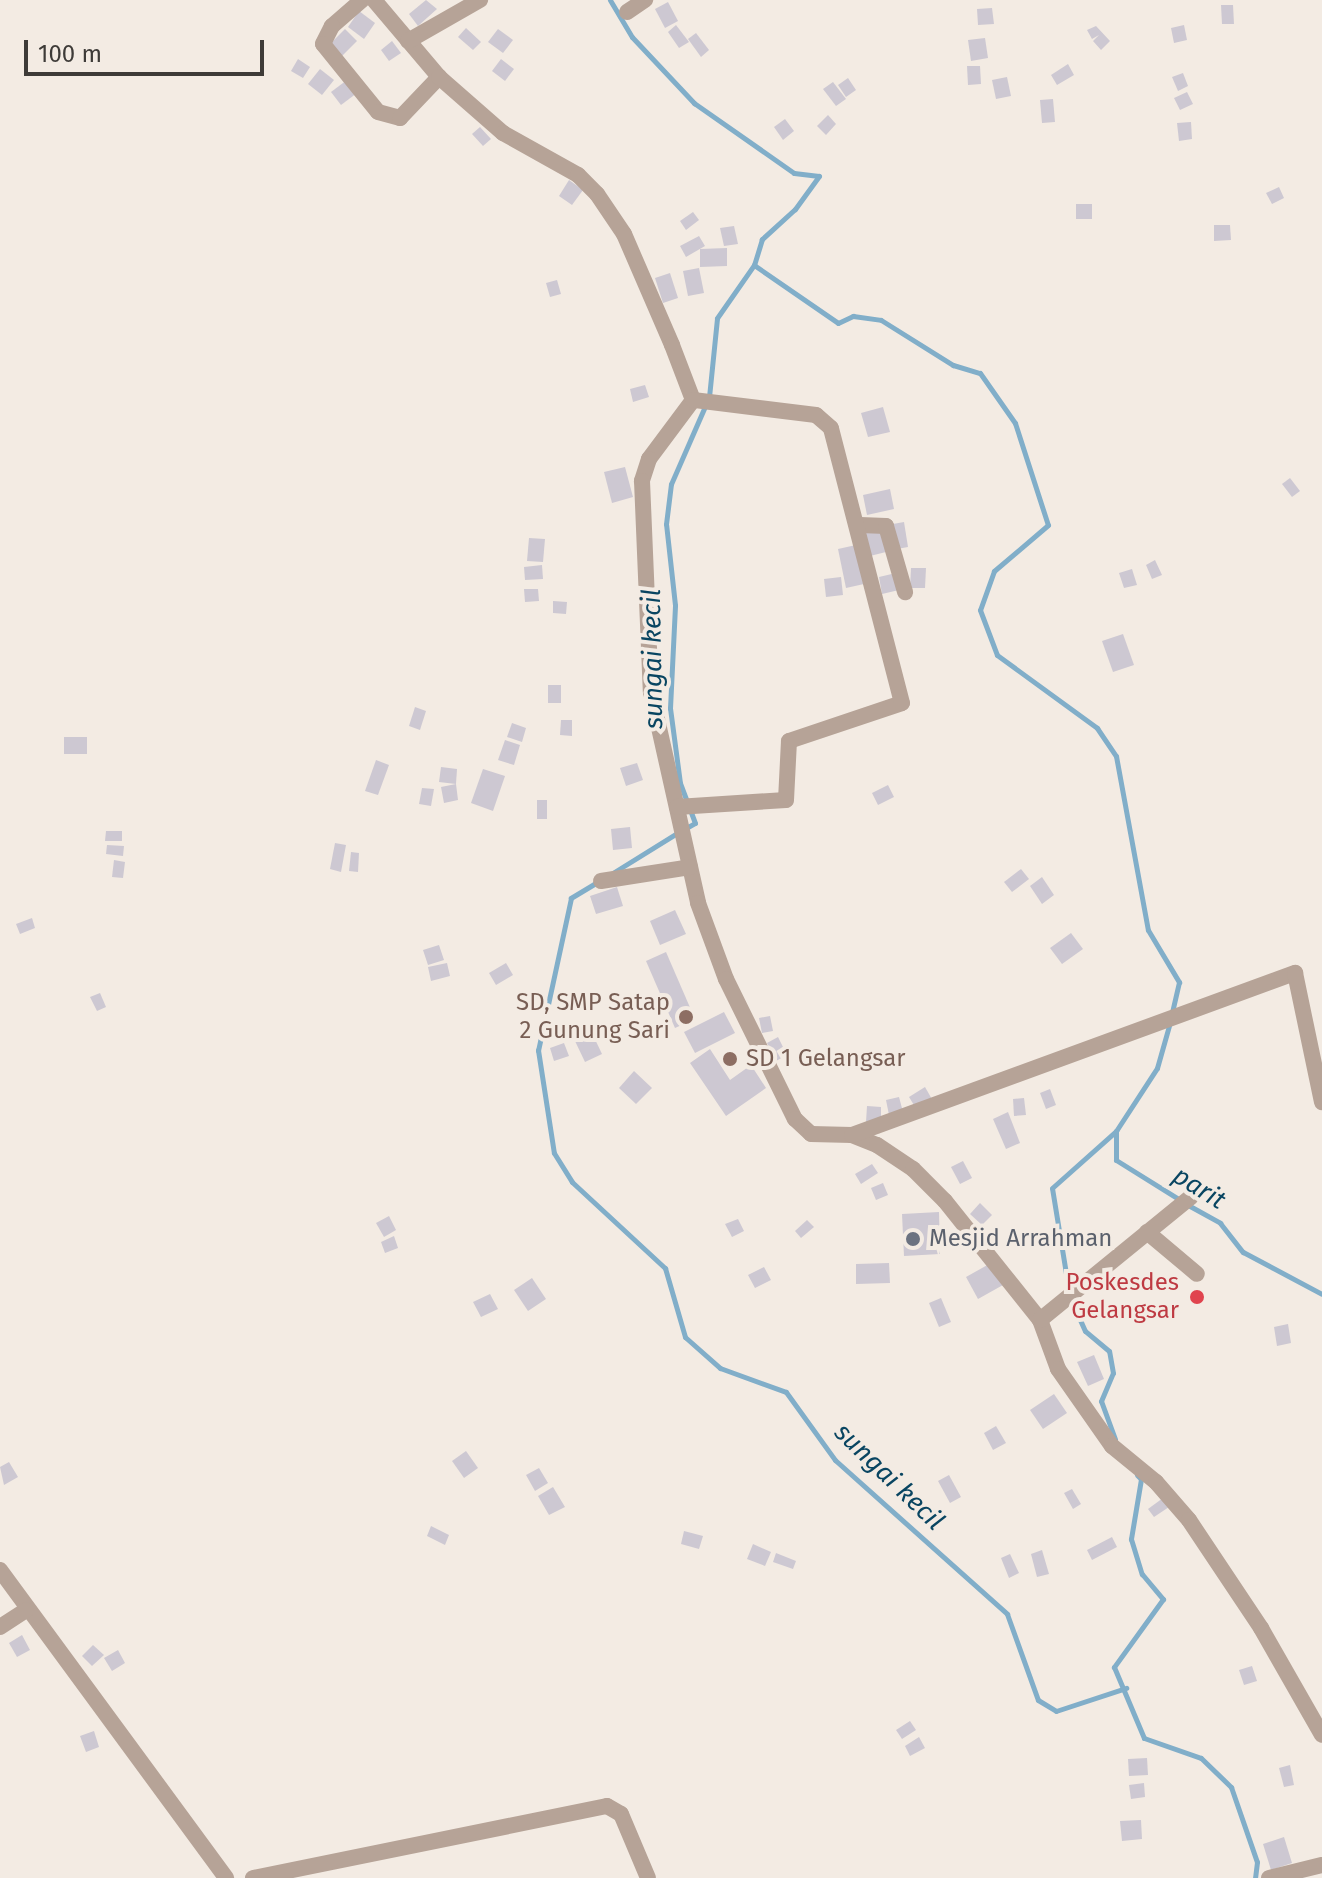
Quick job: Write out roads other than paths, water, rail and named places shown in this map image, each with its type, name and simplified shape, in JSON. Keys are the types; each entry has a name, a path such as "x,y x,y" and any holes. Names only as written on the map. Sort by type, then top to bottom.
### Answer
{"street":[{"path":"362,0 332,26 323,44 378,112 400,118 439,77"},
{"path":"374,0 439,77 503,133 578,175 597,194 624,234 693,400"},
{"path":"408,41 480,0"},
{"path":"627,12 645,0"},
{"path":"684,809 786,800 789,741 902,703 860,525 831,428 823,419 693,400"},
{"path":"693,400 649,459 642,481 651,692 684,809 690,867 726,979 800,1127 821,1137 852,1135 1295,973 1322,1102"},
{"path":"860,525 886,526 905,592"},
{"path":"601,881 690,867"},
{"path":"852,1135 892,1153 923,1179 1040,1320 1058,1369 1112,1446 1189,1520 1261,1628 1322,1735"},
{"path":"1040,1320 1191,1197"},
{"path":"1147,1232 1197,1274"},
{"path":"0,1570 26,1610 131,1743 226,1878"},
{"path":"0,1627 26,1610"},
{"path":"253,1878 607,1806 623,1817 648,1878"},
{"path":"1269,1878 1322,1865"}],"waterway":[{"path":"610,0 632,37 694,103 794,173 819,176 795,209 762,239 754,265 838,323 853,316 881,320 953,365 980,373 1015,423 1048,525 994,571 980,610 997,655 1097,728 1116,756 1148,930 1179,982 1172,1013"},
{"name":"sungai kecil","path":"686,828 695,823 680,783 670,708 675,605 666,524 671,484 709,397 717,318 754,265"},
{"name":"sungai kecil","path":"611,874 677,833"},
{"name":"sungai kecil","path":"599,881 571,898 538,1050 554,1153 572,1182 665,1268 685,1337 720,1368 786,1392 835,1460 1007,1614 1038,1700 1056,1711 1126,1688"},
{"path":"1115,1439 1101,1401 1113,1373 1109,1351 1085,1331 1070,1298 1052,1188 1116,1131 1157,1068 1170,1022"},
{"name":"parit","path":"1116,1131 1116,1160 1180,1200"},
{"name":"parit","path":"1188,1205 1220,1223 1243,1252 1322,1294"},
{"name":"sungai kecil","path":"1137,1475 1141,1479 1131,1539 1142,1574 1163,1599 1114,1667 1144,1738 1201,1758 1231,1787 1257,1862 1255,1878"}],"place":[{"name":"SD, SMP Satap 2 Gunung Sari","path":"686,1017"},
{"name":"SD 1 Gelangsar","path":"730,1059"},
{"name":"Mesjid Arrahman","path":"913,1239"},
{"name":"Poskesdes Gelangsar","path":"1197,1297"}]}
